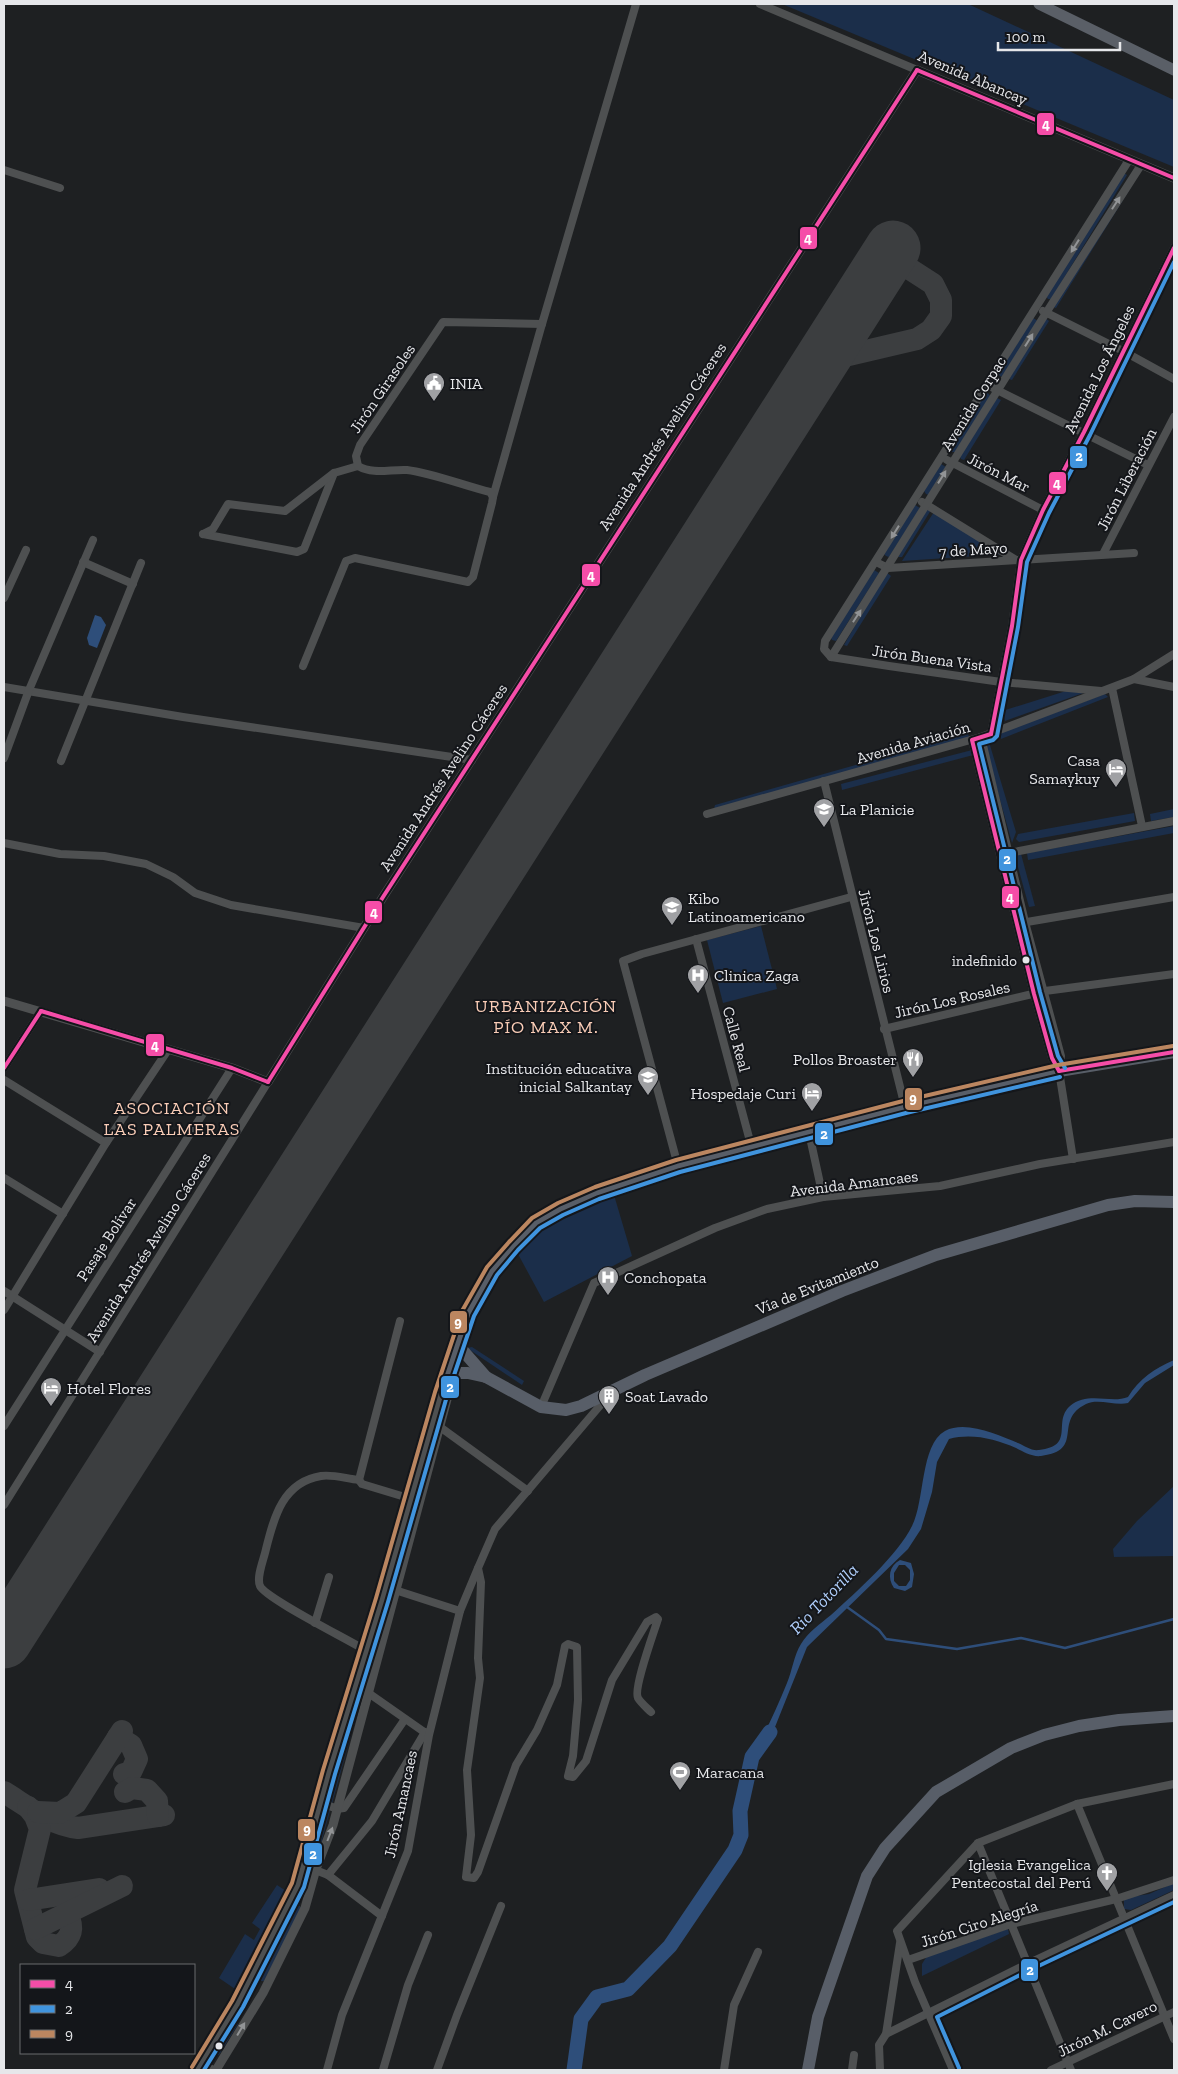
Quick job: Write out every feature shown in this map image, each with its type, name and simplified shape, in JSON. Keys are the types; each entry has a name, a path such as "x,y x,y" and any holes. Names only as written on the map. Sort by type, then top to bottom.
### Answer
{"highway":[{"path":"450,1373 468,1312 492,1271 536,1223 560,1208 597,1193 678,1166 752,1145 809,1133 905,1107 1059,1071 1174,1052"},
{"name":"Vía de Evitamiento","path":"450,1373 468,1373 486,1377 540,1407 566,1410 612,1392 645,1375 833,1295 936,1255 1108,1205 1135,1201 1174,1202"},
{"name":"Vía de Evitamiento","path":"458,1344 486,1377"},
{"path":"808,2070 818,2017 867,1876 884,1848 936,1792 1011,1748 1044,1735 1119,1720 1174,1716"}],"main road":[{"path":"1039,4 1174,70"}],"street":[{"path":"303,666 346,561 355,558 468,582 473,577 493,497 542,324 636,4"},
{"name":"Avenida Abancay","path":"760,4 1174,178"},
{"name":"Avenida Andrés Avelino Cáceres","path":"4,1505 364,928 916,70"},
{"name":"Avenida Corpac","path":"1129,160 826,641 824,649 831,657 888,568 951,463 1141,165"},
{"path":"4,170 60,188"},
{"name":"Avenida Los Ángeles","path":"991,734 1013,619 1018,560 1084,432 1174,248"},
{"path":"1036,308 1123,351 1174,379"},
{"name":"Jirón Girasoles","path":"358,466 356,456 360,445 443,322 542,324"},
{"path":"988,386 1148,465"},
{"name":"Jirón Liberación","path":"1103,554 1174,417"},
{"name":"Jirón Mar","path":"942,458 1043,510"},
{"path":"334,473 304,549 296,552 203,534 213,529 228,504 285,511 334,473 358,466 374,472 408,470 490,492 493,497"},
{"path":"916,498 1018,560"},
{"path":"4,758 29,690 93,540"},
{"path":"4,598 26,550"},
{"name":"7 de Mayo","path":"888,568 1134,553"},
{"path":"83,562 133,584"},
{"path":"876,562 888,568"},
{"path":"62,761 141,563"},
{"name":"Avenida Aviación","path":"707,814 991,734 1134,679 1174,654"},
{"name":"Jirón Buena Vista","path":"831,657 1001,682 1101,691"},
{"path":"1134,679 1174,687"},
{"path":"4,687 472,760"},
{"path":"1112,688 1142,826"},
{"path":"981,737 1009,853 1034,994 1052,1058 1059,1071"},
{"path":"972,740 1000,855 1045,991 1061,1056 1059,1071 1073,1159"},
{"name":"Jirón Los Lirios","path":"824,781 884,1029 905,1107"},
{"path":"1000,855 1174,821"},
{"path":"4,843 60,854 104,856 146,864 172,877 195,893 214,900 364,928"},
{"path":"678,1166 623,961 851,896"},
{"path":"1021,923 1174,897"},
{"name":"Calle Real","path":"696,940 752,1145"},
{"name":"Jirón Los Rosales","path":"884,1029 1045,991 1174,974"},
{"path":"4,1000 232,1068 268,1082"},
{"path":"4,1068 41,1011"},
{"path":"4,1310 106,1143 168,1050"},
{"name":"Pasaje Bolívar","path":"4,1426 232,1068"},
{"path":"4,1080 106,1143"},
{"path":"809,1133 824,1197"},
{"name":"Avenida Amancaes","path":"540,1407 594,1283 715,1228 767,1209 824,1197 922,1189 989,1174 1174,1142"},
{"path":"4,1178 63,1214"},
{"path":"4,1291 100,1352"},
{"path":"359,1480 400,1321"},
{"path":"450,1373 445,1380 415,1500 395,1590 333,1825 316,1869 305,1908 263,1993 214,2070 199,2066 237,2004 291,1902 367,1650 415,1500 440,1427 450,1388 450,1373"},
{"name":"Jirón Amancaes","path":"327,2070 342,2015 408,1851 427,1734 460,1611 478,1568 495,1529 612,1392"},
{"path":"440,1427 528,1492"},
{"path":"377,1657 315,1623 263,1590 259,1580 270,1535 284,1498 292,1489 310,1479 323,1476 359,1480 362,1484 415,1500"},
{"path":"478,1568 481,1582 478,1658 480,1678 467,1770 471,1835 466,1877 474,1878 478,1872 516,1765 537,1730 557,1685 565,1646 568,1644 577,1647 579,1678 573,1756 568,1776 574,1777 586,1761 612,1680 647,1622 656,1617 658,1619 637,1693 637,1697 652,1712"},
{"path":"315,1623 329,1577"},
{"path":"395,1590 460,1611"},
{"path":"328,1875 372,1820 427,1734 367,1692"},
{"path":"320,1802 337,1809 344,1808 350,1802 404,1719"},
{"path":"953,2070 900,1944 897,1931 978,1843 1077,1804 1174,1784"},
{"path":"1077,1804 1174,2039"},
{"path":"978,1843 1071,2070"},
{"path":"302,1865 328,1875 382,1916"},
{"name":"Jirón Ciro Alegría","path":"908,1960 1011,1924 1116,1899 1174,1880"},
{"path":"886,2034 1027,1964 1125,1920 1174,1895"},
{"path":"291,1902 305,1908"},
{"path":"438,2070 457,2015 501,1906"},
{"path":"383,2070 408,1985 428,1936"},
{"path":"880,2070 879,2045 886,2034 900,1944"},
{"path":"724,2070 734,2005 758,1952"},
{"name":"Jirón M. Cavero","path":"1051,2070 1174,2012"},
{"path":"852,2070 854,2055"}],"shaded area":[{"path":"782,4 968,4 1174,100 1174,167"},
{"path":"1124,173 1127,175 1051,299 1048,299 1046,296"},
{"path":"1138,176 1056,308 1053,307"},
{"path":"1033,318 1038,321 1003,377 1000,376 998,374"},
{"path":"1045,318 1049,321 1012,380 1009,379"},
{"path":"986,392 991,396 955,452 952,452 950,449"},
{"path":"997,398 1001,400 964,460 961,459 960,457"},
{"path":"941,464 946,467 929,495 926,494 924,491"},
{"path":"915,505 920,508 889,557 886,556 884,554"},
{"path":"926,507 931,510 902,557 898,557"},
{"path":"934,512 1007,554 902,561"},
{"path":"874,570 879,573 836,641 832,640 831,638"},
{"path":"886,572 891,576 847,646 844,645"},
{"path":"95,615 101,617 106,625 97,648 89,645 87,638"},
{"path":"1066,691 1086,692 1005,721 1002,711"},
{"path":"1105,694 1108,697 1001,739 1000,733"},
{"path":"968,733 969,738 714,809 715,805"},
{"path":"989,742 1016,832 1012,843 986,749"},
{"path":"976,749 977,754 842,790 841,784"},
{"path":"1174,809 1174,817 1151,821 1150,814"},
{"path":"1134,813 1135,821 1019,842 1016,839 1018,834"},
{"path":"1174,826 1174,833 1028,860 1027,853"},
{"path":"1021,854 1035,906 1029,907 1015,856"},
{"path":"761,926 777,989 723,1003 707,940"},
{"path":"614,1195 632,1256 544,1302 518,1254 545,1227"},
{"path":"472,1347 524,1381 522,1385 467,1348"},
{"path":"1174,1360 1174,1365 1145,1383 1128,1403 1091,1402 1076,1411 1071,1418 1066,1441 1062,1448 1054,1453 1034,1456 1008,1445 983,1438 958,1437 949,1439 937,1462 932,1492 921,1529 908,1549 807,1647 773,1732 763,1750 756,1748 776,1708 799,1648 804,1640 887,1561 912,1526 919,1503 927,1461 931,1448 937,1438 945,1431 962,1427 992,1433 1033,1450 1050,1448 1057,1444 1060,1439 1065,1412 1070,1406 1084,1399 1121,1399 1128,1397 1148,1375"},
{"path":"1174,1486 1174,1556 1114,1557 1113,1549 1137,1521"},
{"path":"414,1505 352,1728 351,1728 350,1727"},
{"path":"900,1560 911,1563 914,1574 912,1587 905,1591 894,1588 890,1580 891,1569","holes":["899,1565 905,1565 910,1570 910,1580 906,1586 899,1586 894,1581 894,1573"]},
{"path":"349,1733 351,1735 315,1865 312,1865 310,1863 346,1734"},
{"path":"1174,1883 1174,1890 1131,1910 1124,1909 1124,1898 1149,1894"},
{"path":"277,1885 289,1893 289,1897 238,1991 219,1978 245,1934 254,1940 260,1929 252,1923"},
{"path":"297,1906 300,1906 301,1909 264,1981 261,1981 259,1979"},
{"path":"1008,1929 1009,1934 922,1976 922,1964 927,1956"},
{"path":"233,2021 238,2024 219,2055 216,2055 215,2052"}],"waterway":[{"path":"847,1607 879,1630 886,1639 957,1649 1021,1638 1065,1648 1174,1619"},
{"name":"Rio Totorilla","path":"574,2070 581,2019 597,1997 628,1989 670,1946 735,1850 741,1835 740,1811 752,1757 770,1732"}],"taxiway":[{"path":"816,368 836,358 917,339 931,330 941,316 941,300 933,284 888,255"},
{"path":"38,1812 60,1813 76,1803 122,1731"},
{"path":"118,1737 131,1745 137,1759 131,1772 124,1774"},
{"path":"125,1792 132,1788 147,1790 157,1801 158,1816"},
{"path":"4,1792 48,1819 78,1828 164,1815"},
{"path":"28,1807 35,1816 40,1829 25,1890 37,1937 43,1943 59,1946 64,1943 71,1931 71,1923 67,1913"},
{"path":"35,1929 122,1886"},
{"path":"28,1900 99,1889"}],"runway":[{"path":"4,1641 893,248"}],"transit line":[{"name":"4","path":"917,70 1174,178"},
{"name":"4","path":"268,1082 383,897 917,70"},
{"name":"4","path":"991,734 1012,626 1021,560 1043,510 1084,432 1174,248"},
{"name":"2","path":"1065,1068 1058,1056 1040,992 979,744 993,740 997,736 1018,627 1027,562 1049,513 1090,435 1174,262"},
{"name":"4","path":"991,734 972,740 1034,994 1052,1058 1059,1071"},
{"name":"4","path":"41,1011 232,1068 268,1082"},
{"name":"4","path":"4,1068 41,1011"},
{"name":"9","path":"192,2067 232,2001 292,1883 323,1770 376,1598 435,1392 462,1311 487,1267 532,1218 558,1203 595,1187 676,1160 903,1101 1058,1065 1173,1046"},
{"name":"4","path":"1059,1071 1174,1052"},
{"name":"2","path":"204,2070 243,2007 304,1887 335,1774 388,1602 447,1396 474,1316 497,1275 518,1250 540,1228 563,1215 599,1199 680,1172 906,1113 1060,1077"},
{"name":"2","path":"959,2068 937,2017 1030,1970 1174,1902"}],"place":[{"name":"INIA","path":"434,402"},
{"name":"Casa Samaykuy","path":"1116,788"},
{"name":"La Planicie","path":"824,828"},
{"name":"Kibo Latinoamericano","path":"672,926"},
{"name":"indefinido","path":"1026,960"},
{"name":"Clinica Zaga","path":"698,994"},
{"name":"Pollos Broaster","path":"913,1078"},
{"name":"Institución educativa inicial Salkantay","path":"648,1096"},
{"name":"Hospedaje Curi","path":"812,1112"},
{"name":"Conchopata","path":"608,1296"},
{"name":"Hotel Flores","path":"51,1407"},
{"name":"Soat Lavado","path":"609,1415"},
{"name":"Maracana","path":"680,1791"},
{"name":"Iglesia Evangelica Pentecostal del Perú","path":"1107,1892"}],"district":[{"name":"URBANIZACIÓN PÍO MAX M.","path":"546,1016"},
{"name":"ASOCIACIÓN LAS PALMERAS","path":"172,1118"}]}
